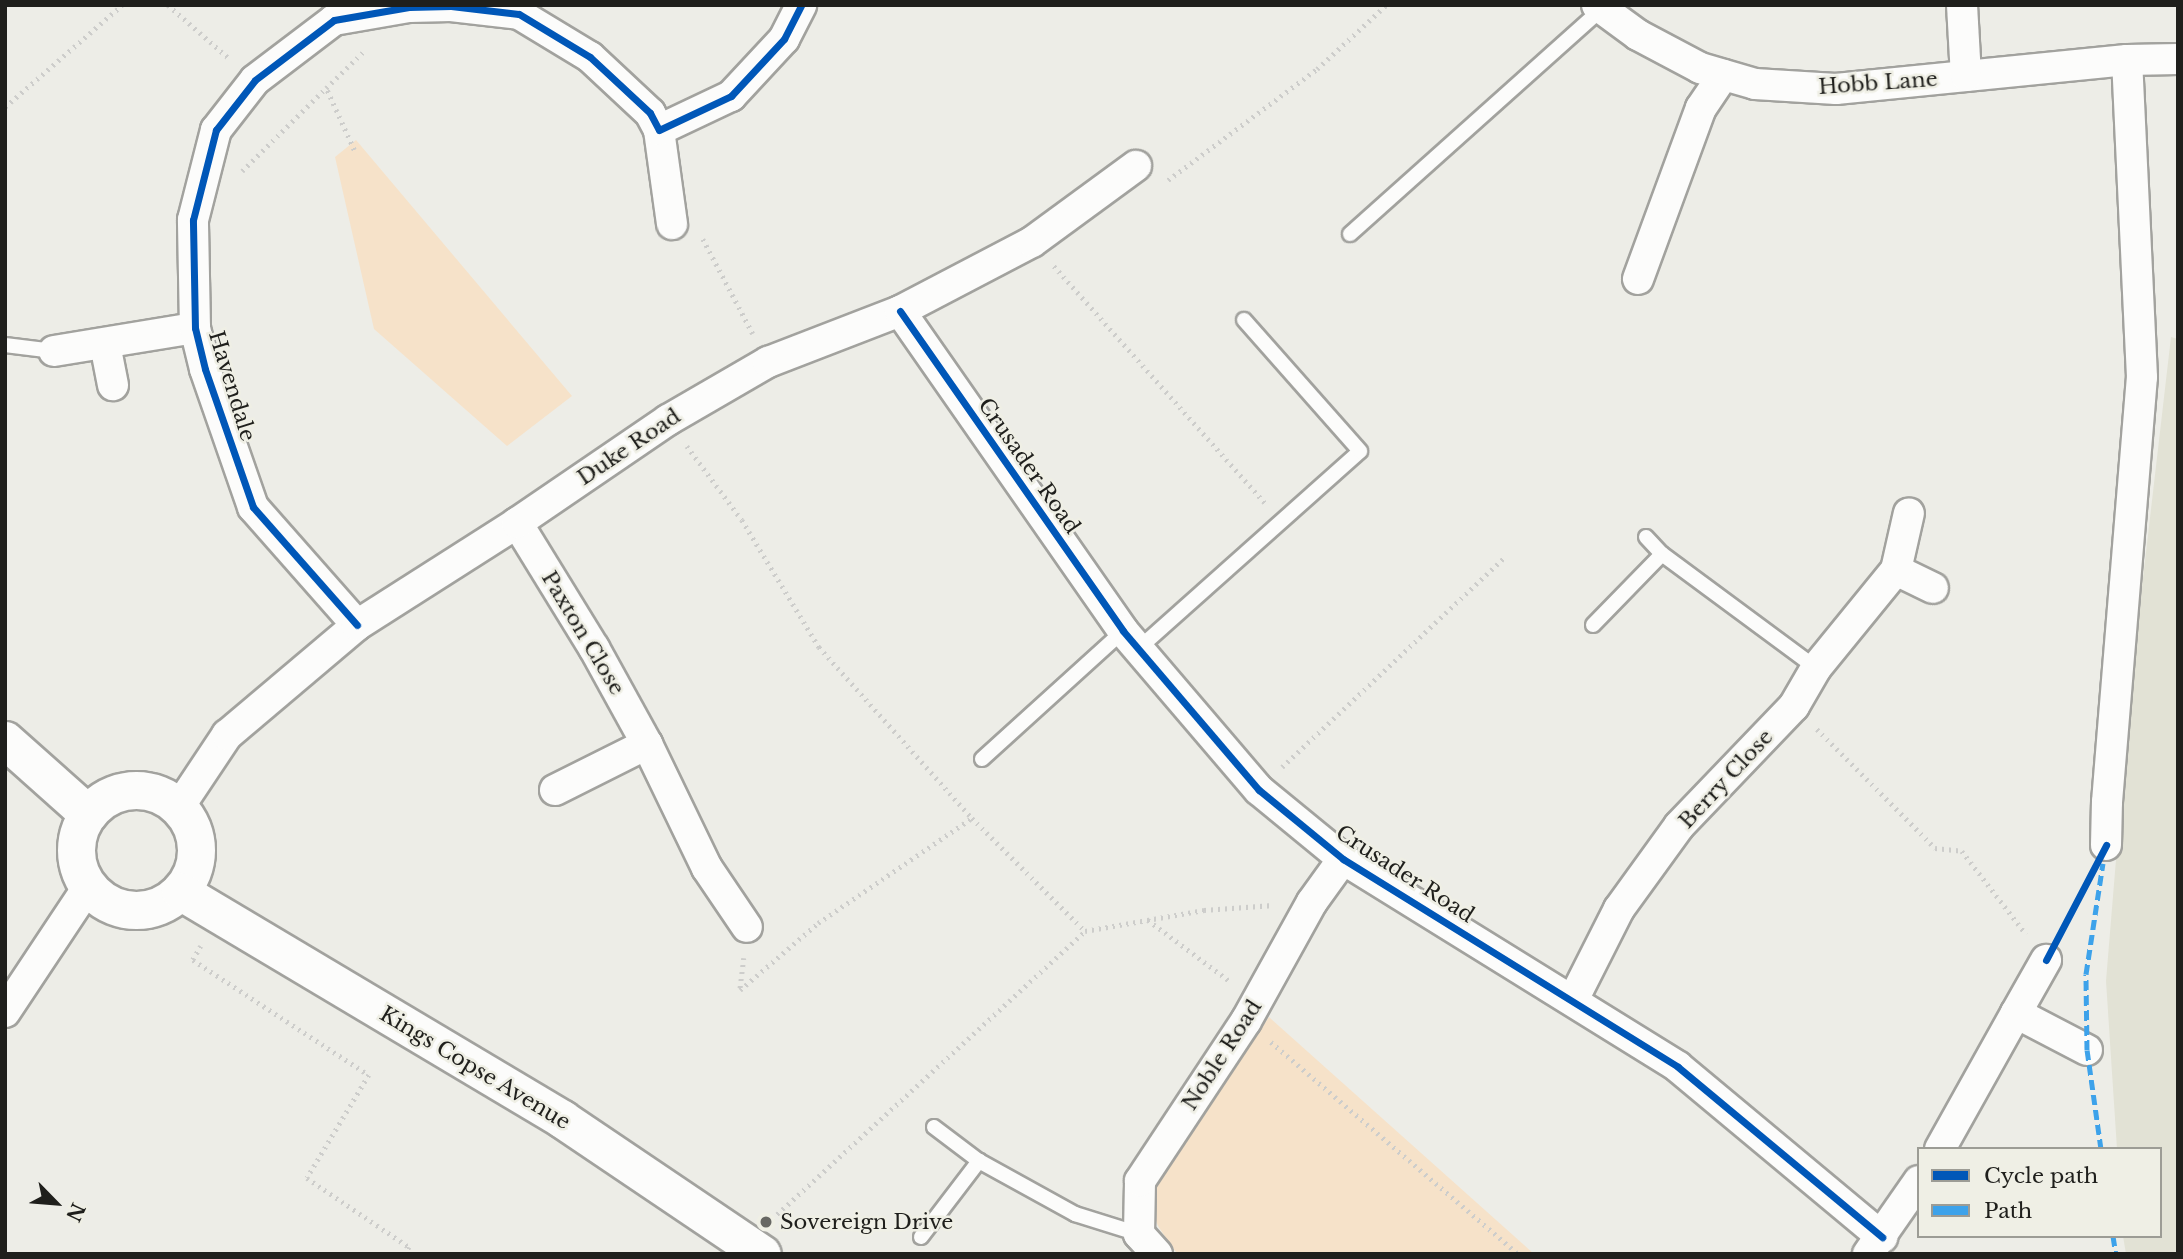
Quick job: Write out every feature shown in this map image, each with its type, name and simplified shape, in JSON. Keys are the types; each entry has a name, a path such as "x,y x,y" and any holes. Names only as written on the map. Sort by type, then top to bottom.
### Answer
{"street":[{"path":"659,130 732,96 784,39 801,5"},
{"path":"1962,5 1966,76"},
{"name":"Havendale","path":"357,625 253,507 205,369 195,328 193,220 216,130 255,80 334,20 409,8 451,6 518,9 590,57 650,113 659,130 671,217"},
{"name":"Hobb Lane","path":"1599,7 1638,35 1700,68 1755,84 1836,89 2127,60 2178,59"},
{"path":"2106,845 2106,802 2142,377 2127,60"},
{"path":"1639,279 1700,108 1723,75"},
{"name":"Duke Road","path":"179,807 227,735 357,625 517,523 668,420 768,362 900,311 1032,242 1136,166"},
{"name":"Crusader Road","path":"900,311 1131,640 1259,789 1343,859 1678,1067 1875,1245"},
{"name":"Havendale","path":"54,351 195,328"},
{"path":"105,344 113,385"},
{"name":"Berry Close","path":"1573,1000 1619,909 1679,827 1794,706 1816,668 1896,570 1909,513"},
{"name":"Paxton Close","path":"517,523 594,648 647,744 708,868 747,927"},
{"path":"1896,570 1933,588"},
{"path":"5,740 88,814"},
{"path":"555,790 647,744"},
{"path":"143,790 163,796 179,807 191,824 196,844 195,865 180,891 163,904 143,910 123,909 103,900 88,887 76,855 78,834 88,814 103,799 122,791 143,790"},
{"name":"Noble Road","path":"1148,1244 1140,1181 1252,1011 1312,902 1343,859"},
{"path":"5,1012 88,887"},
{"name":"Kings Copse Avenue","path":"180,891 562,1119 754,1248"},
{"path":"1941,1147 2046,960"},
{"path":"2016,1013 2087,1050"},
{"path":"1875,1245 1917,1184"}],"lane":[{"path":"1350,234 1599,7"},
{"path":"982,759 1281,522 1360,451 1244,320"},
{"path":"5,345 54,351"},
{"path":"1646,537 1662,554 1816,668"},
{"path":"1593,625 1662,554"},
{"path":"934,1127 979,1161 1075,1214 1148,1244"},
{"path":"921,1237 979,1161"}],"path":[{"path":"5,107 122,5"},
{"path":"168,5 255,80"},
{"path":"1166,182 1317,69 1386,5"},
{"path":"240,173 409,8"},
{"path":"326,88 354,150"},
{"path":"671,217 703,239 768,362"},
{"path":"1032,242 1281,522"},
{"path":"668,420 742,520 819,646 972,818 1085,931"},
{"path":"1259,789 1504,558"},
{"path":"1794,706 1934,848 1962,851 2046,960"},
{"path":"747,927 740,990 818,923 972,818"},
{"path":"754,1248 1085,931 1204,910 1312,902"},
{"path":"219,915 193,961 369,1075 307,1178 410,1247 406,1254"},
{"path":"1148,920 1252,1011 1518,1254"}],"shaded area":[{"path":"356,140 572,396 507,446 374,329 335,157"},
{"path":"2171,337 2178,339 2178,1254 2126,1254 2123,1238 2162,1238 2162,1147 2117,1147 2106,981 2130,690"},
{"path":"1269,1017 1534,1254 1179,1254 1174,1250 1158,1226 1149,1204 1155,1185"}],"marked path":[{"path":"2101,1147 2087,1050 2086,974 2103,863"},
{"path":"2113,1238 2116,1254"}],"cycle path":[{"path":"357,625 253,507 205,369 195,328 193,220 216,130 255,80 334,20 409,7 451,6 519,14 590,57 650,113 659,130 731,96 784,39 801,5"},
{"path":"900,311 1123,631 1259,790 1343,859 1678,1067 1882,1237"},
{"path":"2046,960 2106,845"}],"place":[{"name":"Sovereign Drive","path":"766,1222"}]}
